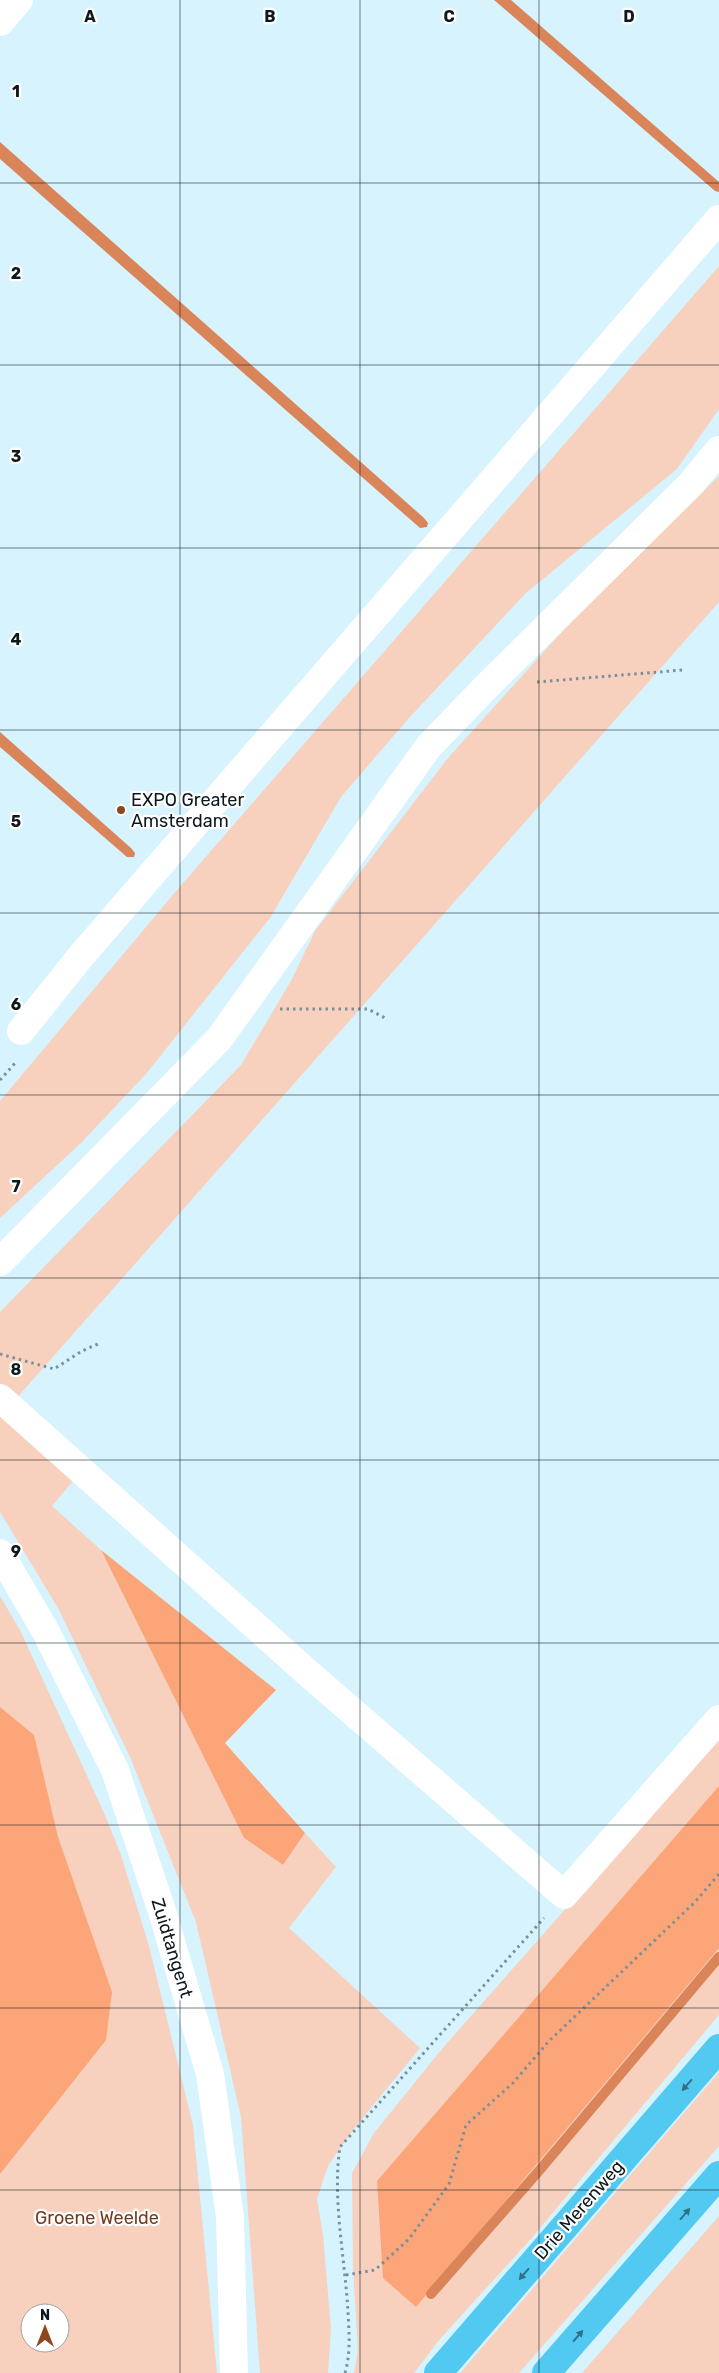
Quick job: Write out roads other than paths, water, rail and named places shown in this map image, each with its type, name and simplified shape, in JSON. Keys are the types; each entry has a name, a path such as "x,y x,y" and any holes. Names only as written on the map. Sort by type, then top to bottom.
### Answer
{"highway":[{"name":"Drie Merenweg","path":"438,2373 719,2048"},
{"path":"546,2373 719,2175"}],"street":[{"path":"0,22 19,0"},
{"path":"21,1031 81,956 719,219"},
{"path":"0,1262 219,1039 429,746 486,686 690,485 719,450"},
{"path":"0,1398 301,1667 564,1895 719,1719"},
{"name":"Zuidtangent","path":"0,1553 46,1632 115,1770 162,1911 210,2074 230,2217 234,2373"}],"waterway":[{"path":"431,2294 538,2172 719,1957"}],"place":[{"name":"EXPO Greater Amsterdam","path":"121,810"}],"park label":[{"name":"Groene Weelde","path":"97,2218"}]}
